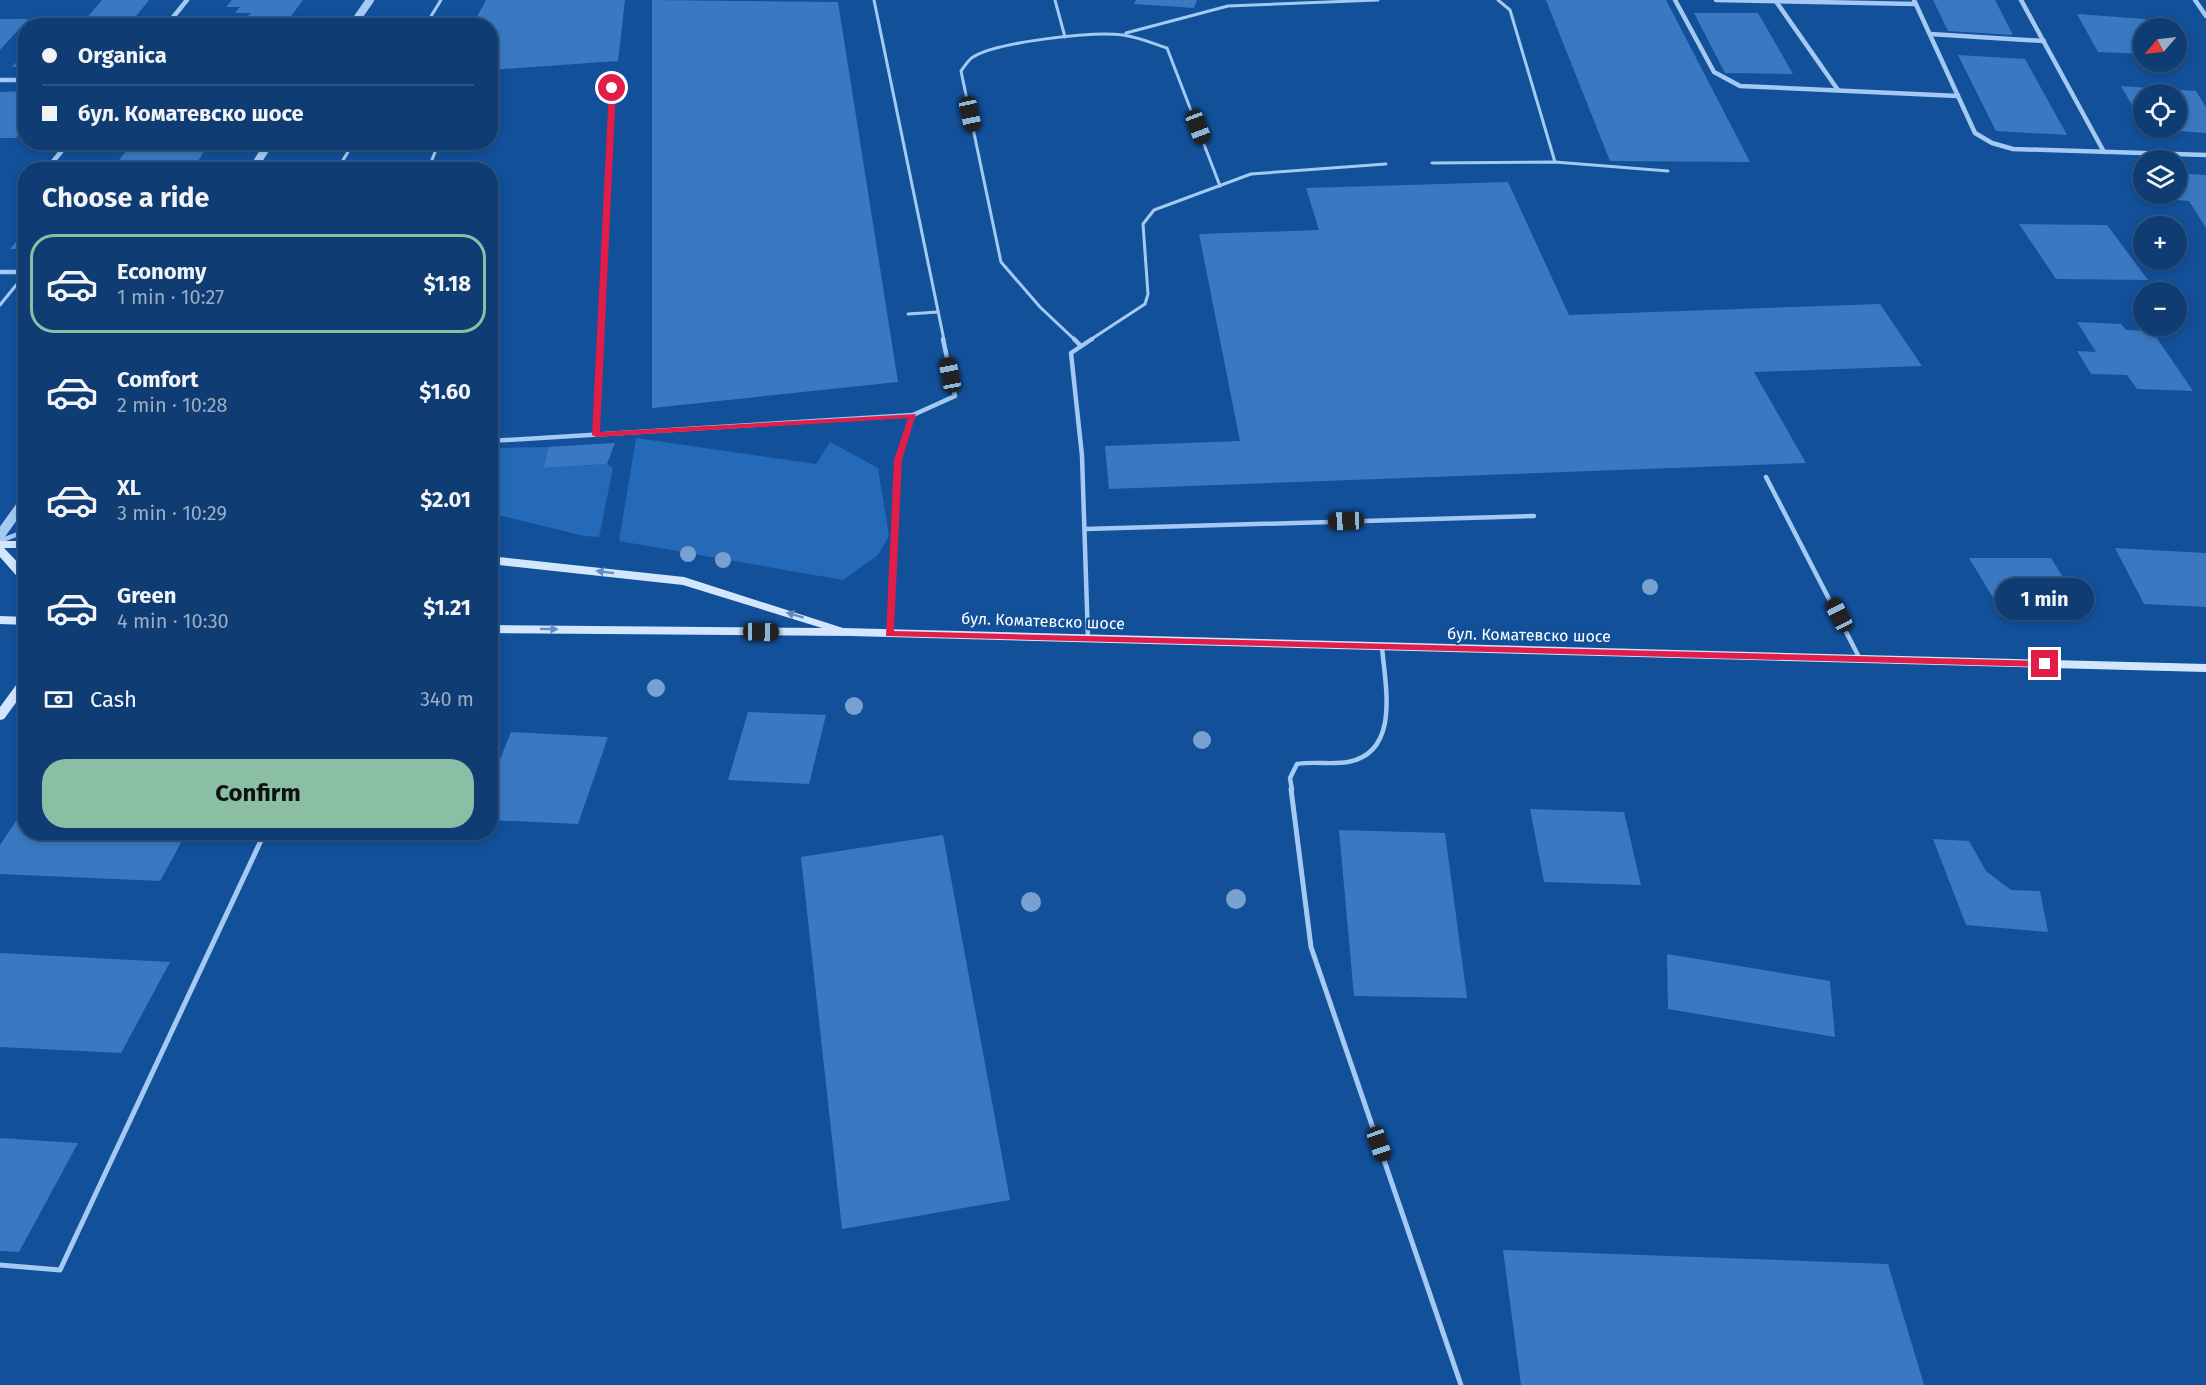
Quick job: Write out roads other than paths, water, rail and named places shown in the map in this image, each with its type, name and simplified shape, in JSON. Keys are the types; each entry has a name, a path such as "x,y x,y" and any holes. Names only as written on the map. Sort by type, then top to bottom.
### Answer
{"main road":[{"path":"0,543 18,544"},
{"path":"0,550 18,570"},
{"name":"бул. Коматевско шосе","path":"498,561 684,581 851,632"},
{"path":"0,620 18,621"},
{"name":"бул. Коматевско шосе","path":"498,629 851,632 2206,668"},
{"path":"0,717 18,691"}],"street":[{"path":"172,18 187,0"},
{"path":"358,18 370,0"},
{"path":"1675,0 1714,72 1740,86 1958,96"},
{"path":"1716,0 1915,2 1975,133 1992,143 2013,148 2206,155"},
{"path":"2021,0 2104,152"},
{"path":"2195,0 2206,16"},
{"path":"1775,1 1838,90"},
{"path":"1930,34 2044,41"},
{"path":"0,80 18,80"},
{"path":"53,162 62,150"},
{"path":"0,272 18,272"},
{"path":"0,535 18,510"}],"lane":[{"path":"430,18 441,0"},
{"path":"498,441 913,415 955,396 874,0"},
{"path":"1055,0 1065,37"},
{"path":"1123,33 1228,6 1378,0"},
{"path":"1498,0 1510,10 1555,162"},
{"path":"1080,345 1040,307 1001,262 961,71 971,58 984,52 1085,33 1123,33 1148,38 1167,48 1220,186"},
{"path":"596,435 612,88"},
{"path":"1432,163 1555,162 1668,171"},
{"path":"1088,639 1082,456 1071,353 1145,304 1148,294 1143,224 1154,210 1251,174 1386,164"},
{"path":"0,305 18,282"},
{"path":"908,314 938,312"},
{"path":"889,634 898,460 913,415"},
{"path":"1767,477 1860,659"},
{"path":"1084,529 1533,516"},
{"path":"0,543 18,535"},
{"path":"1382,647 1387,716 1383,736 1370,754 1350,762 1311,761 1297,764 1290,778 1311,947 1461,1385"},
{"path":"0,1265 60,1270 261,840"}]}
